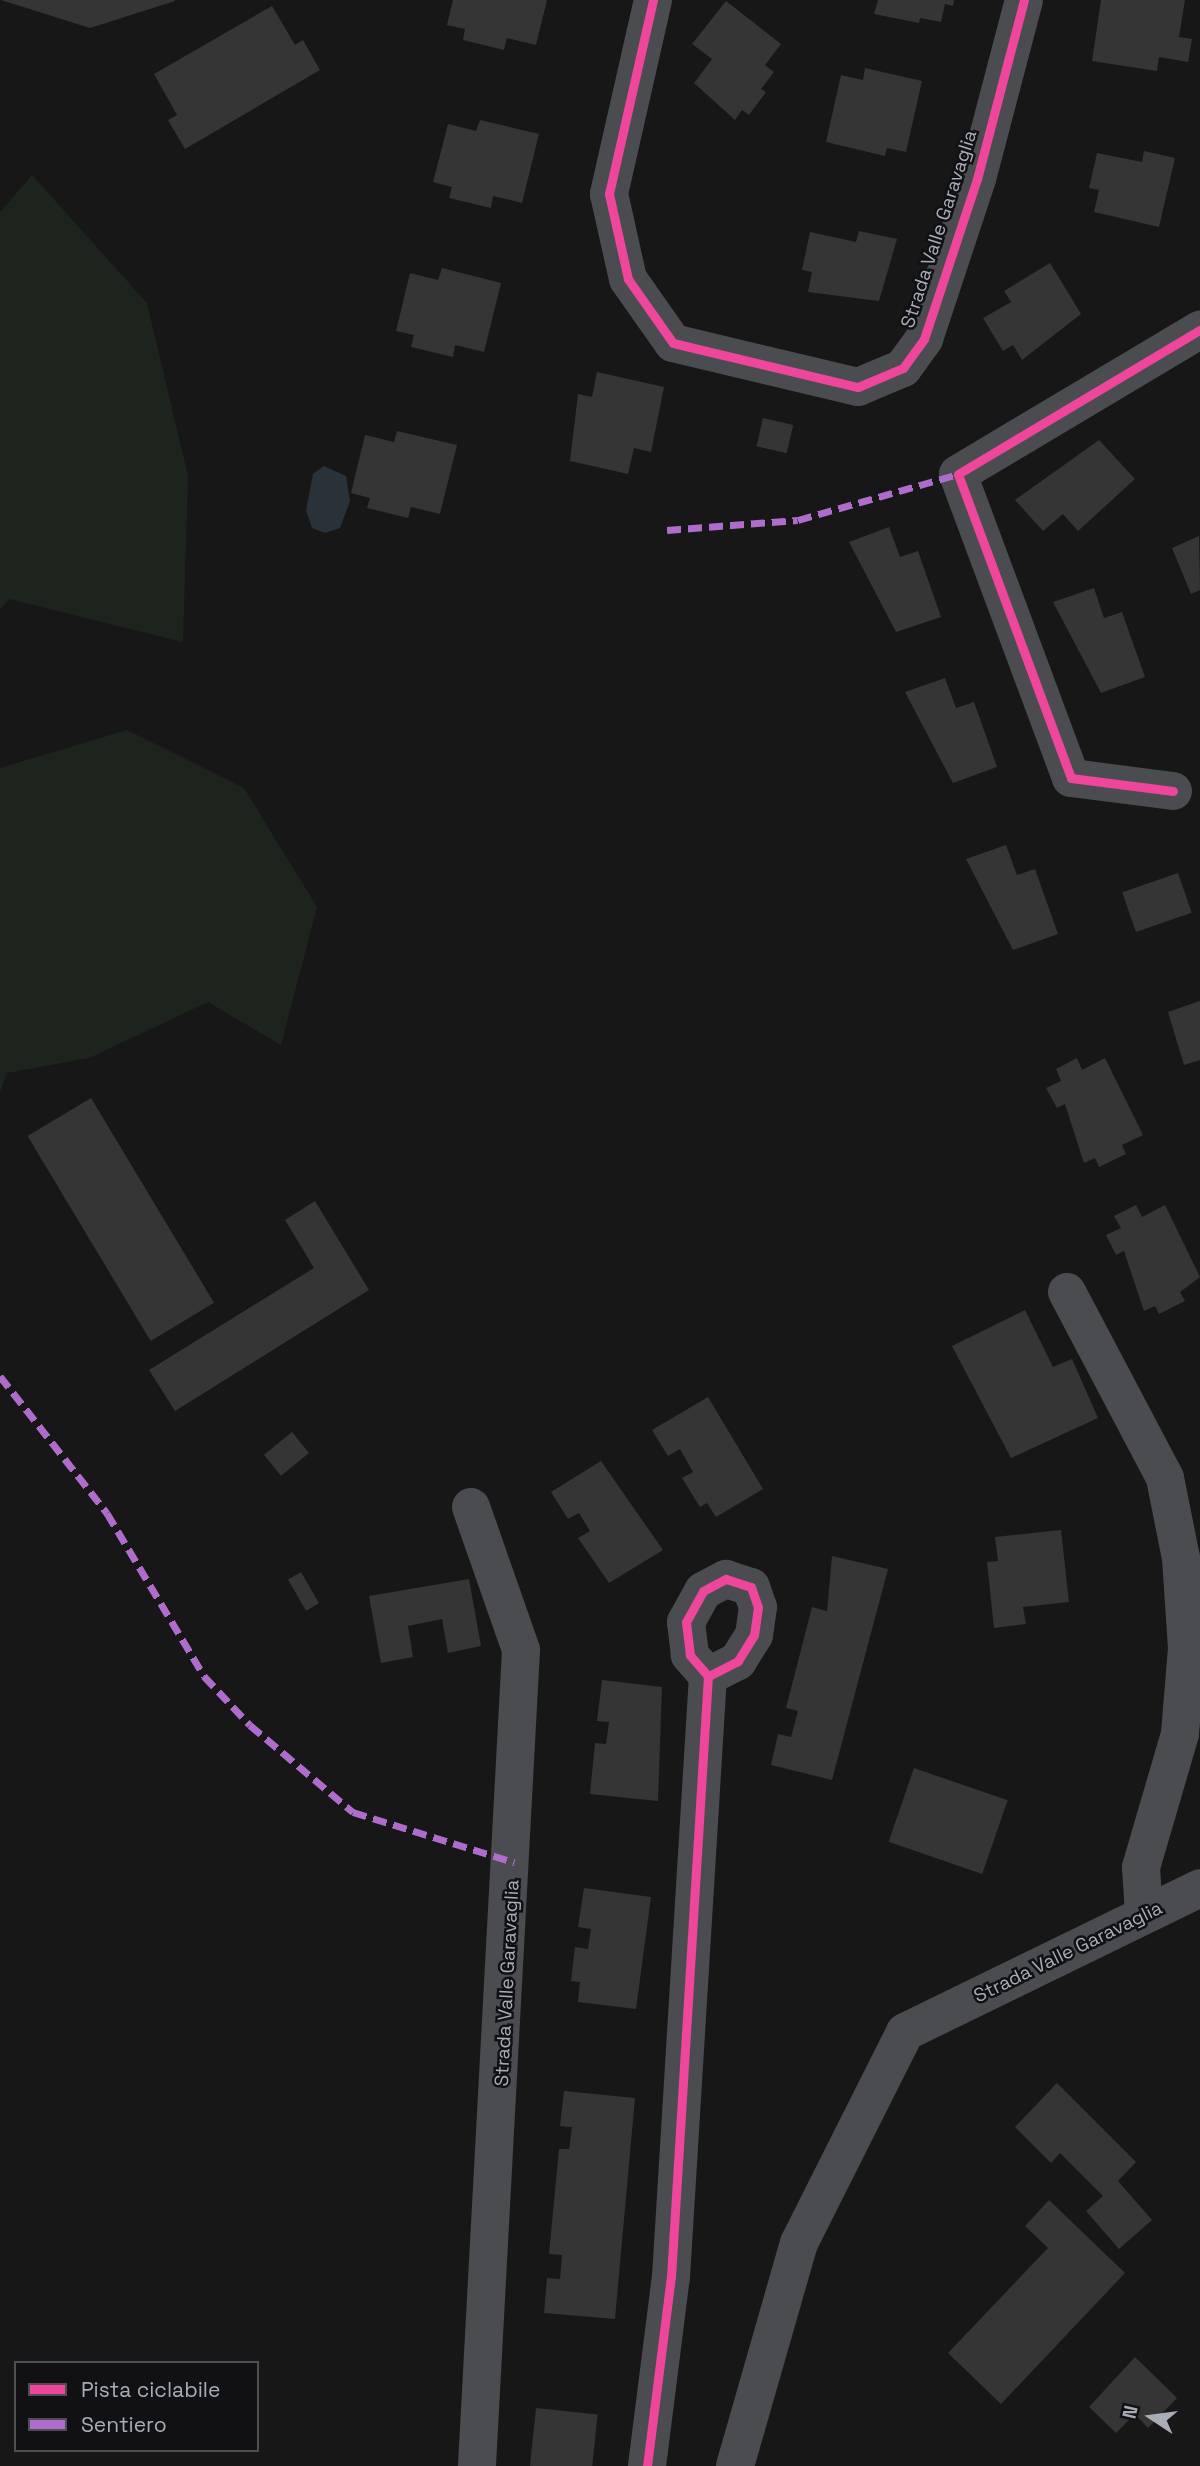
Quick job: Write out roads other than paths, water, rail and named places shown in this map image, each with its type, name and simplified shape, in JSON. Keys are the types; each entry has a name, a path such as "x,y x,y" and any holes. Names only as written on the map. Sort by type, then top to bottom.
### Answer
{"street":[{"name":"Strada Valle Garavaglia","path":"653,0 609,194 628,279 673,343 858,387 903,368 924,339 977,179 1024,0"},
{"path":"1173,790 1071,778 958,474 1200,330"},
{"path":"1067,1292 1165,1478 1181,1558 1188,1648 1180,1734 1141,1867 1144,1914"},
{"name":"Strada Valle Garavaglia","path":"471,1507 521,1650 477,2466"},
{"path":"647,2466 671,2277 708,1676"},
{"name":"Strada Valle Garavaglia","path":"735,2466 799,2243 905,2032 1200,1888"}]}
